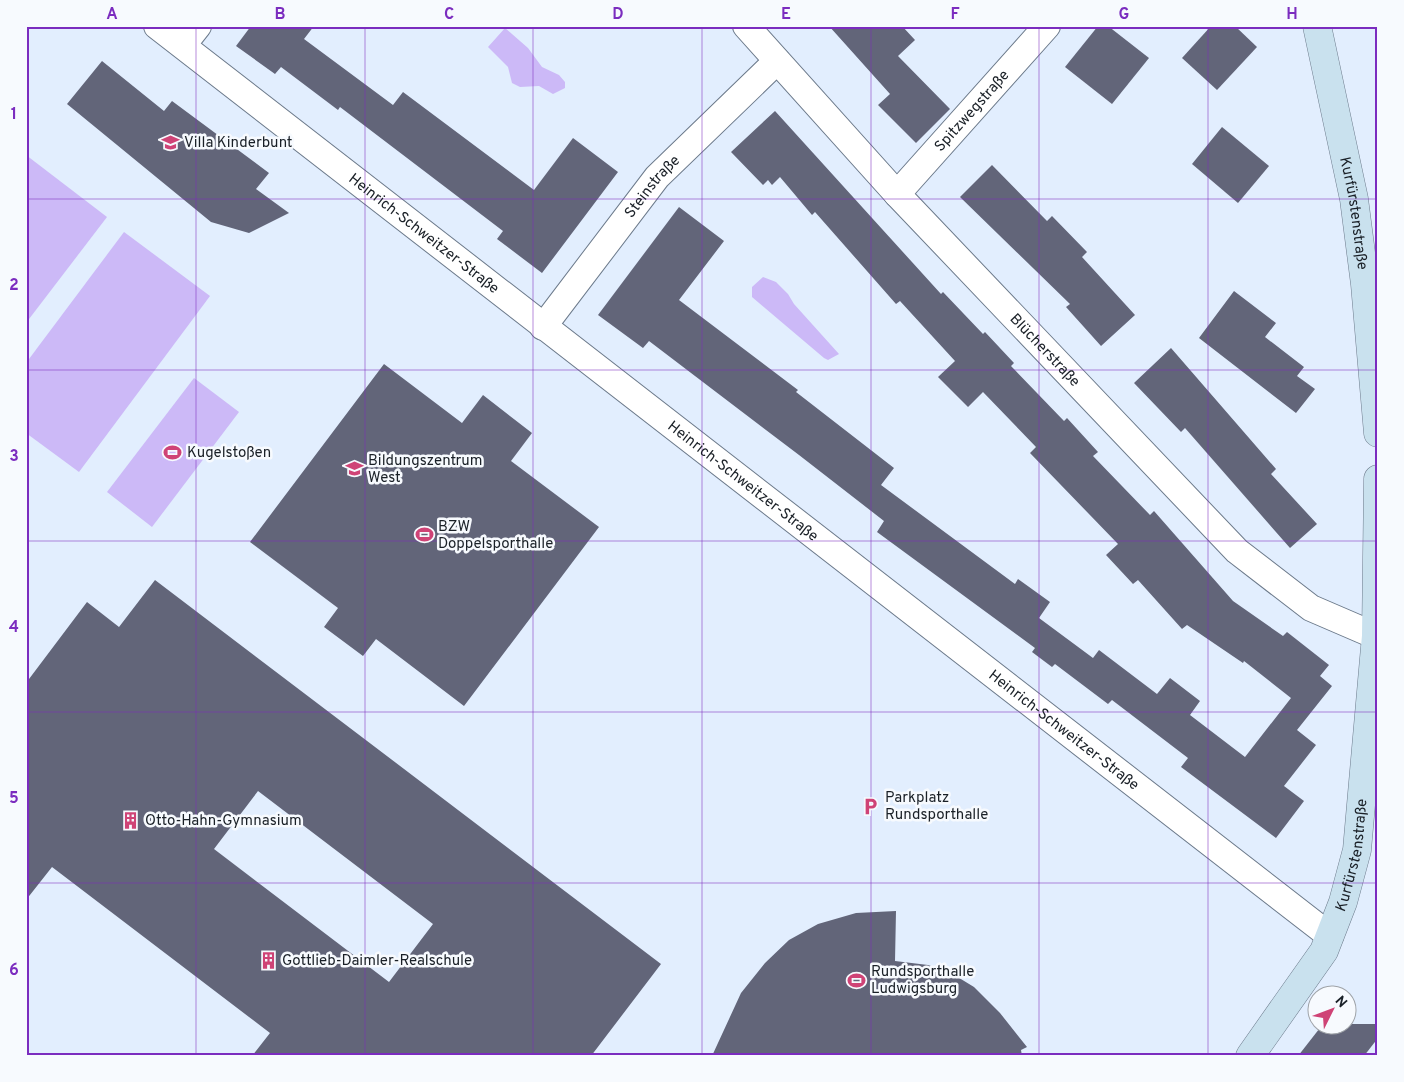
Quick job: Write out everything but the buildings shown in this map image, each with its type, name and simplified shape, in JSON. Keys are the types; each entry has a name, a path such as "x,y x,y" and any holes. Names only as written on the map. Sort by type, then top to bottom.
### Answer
{"street":[{"name":"Heinrich-Schweitzer-Straße","path":"157,26 190,36 543,327 1330,936"},
{"name":"Blücherstraße","path":"746,26 897,194 1237,552 1311,608 1376,636"},
{"name":"Spitzwegstraße","path":"897,194 1047,26"},
{"name":"Kurfürstenstraße","path":"1317,26 1354,199 1365,284 1378,433"},
{"name":"Steinstraße","path":"543,327 657,177 777,61"},
{"name":"Kurfürstenstraße","path":"1250,1056 1324,951 1343,902 1357,850 1376,636 1378,479"}],"shaded area":[{"path":"505,28 528,48 542,67 559,75 565,82 565,88 553,94 539,86 520,87 512,83 508,67 488,47"},
{"path":"26,155 107,217 26,323"},
{"path":"124,232 210,296 79,472 26,433 26,363"},
{"path":"763,277 776,282 788,294 794,304 839,354 828,360 824,358 752,297 752,287"},
{"name":"Kugelstoßen","path":"194,378 239,412 152,527 107,492"}],"place":[{"name":"Villa Kinderbunt","path":"170,142"},
{"name":"Kugelstoßen","path":"173,452"},
{"name":"Bildungszentrum West","path":"354,469"},
{"name":"BZW Doppelsporthalle","path":"424,535"},
{"name":"Parkplatz Rundsporthalle","path":"871,806"},
{"name":"Otto-Hahn-Gymnasium","path":"131,820"},
{"name":"Gottlieb-Daimler-Realschule","path":"268,960"},
{"name":"Rundsporthalle Ludwigsburg","path":"857,980"}]}
